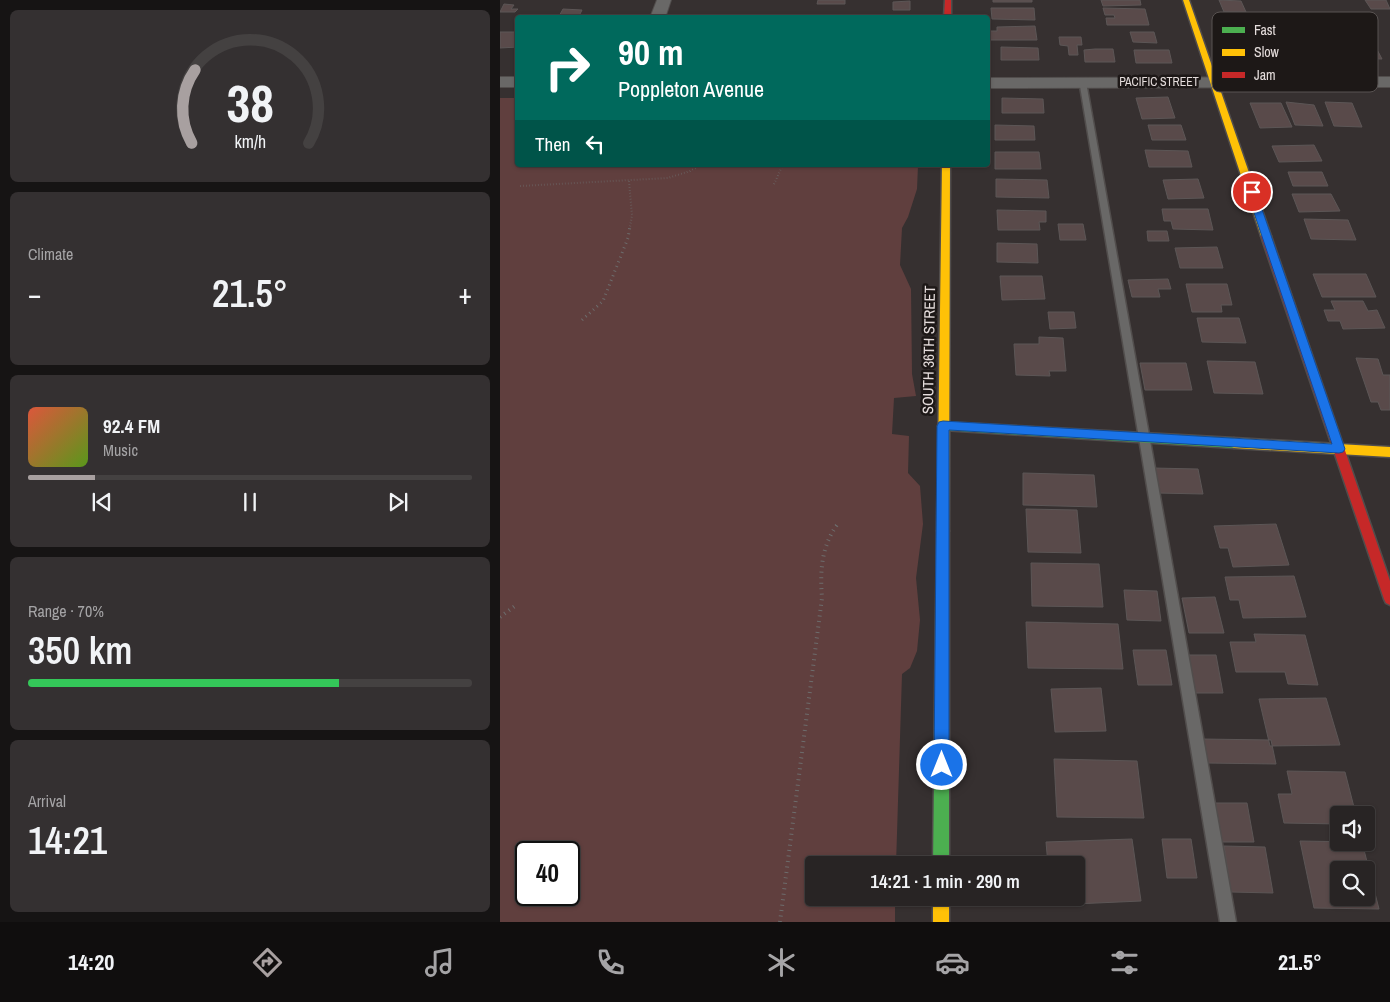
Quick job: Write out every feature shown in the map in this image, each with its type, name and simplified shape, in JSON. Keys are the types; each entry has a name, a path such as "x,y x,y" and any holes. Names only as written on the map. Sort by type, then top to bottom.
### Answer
{"street":[{"path":"658,15 664,0"},
{"path":"947,15 948,0"},
{"path":"1186,0 1212,76"},
{"path":"500,82 515,82"},
{"name":"PACIFIC STREET","path":"990,83 1212,82"},
{"path":"1217,92 1390,599"},
{"name":"SOUTH 36TH STREET","path":"941,856 946,167"},
{"path":"943,426 1390,452"},
{"path":"941,906 941,922"}],"lane":[{"path":"1082,82 1228,922"}],"path":[{"path":"520,186 672,177 689,173 698,167"},
{"path":"774,184 782,167"},
{"path":"582,320 595,310 603,300 628,238 632,215 629,180"},
{"path":"780,922 822,598 820,564 830,534 839,522"},
{"path":"500,618 516,606"}],"shaded area":[{"path":"500,98 515,98 515,167 918,167 917,189 908,217 902,228 900,265 911,289 912,374 916,396 894,398 892,434 909,436 908,473 920,486 923,524 916,578 920,620 917,651 910,668 902,674 896,856 805,856 805,906 895,906 895,922 500,922"}],"building":[{"path":"818,0 845,0 845,4 817,4"},
{"path":"993,0 1032,0 1032,2 993,2"},
{"path":"1101,0 1140,0 1141,5 1103,6"},
{"path":"1219,0 1241,1 1246,12 1224,12"},
{"path":"1365,0 1386,0 1390,9 1371,9"},
{"path":"910,1 910,10 893,10 893,2"},
{"path":"504,4 514,5 511,9 518,9 515,12 500,12"},
{"path":"991,8 1034,8 1035,20 992,19"},
{"path":"1103,8 1145,9 1149,25 1107,25 1106,18 1115,18 1114,15 1105,15"},
{"path":"563,9 582,10 580,15 560,15"},
{"path":"1035,26 1037,40 990,40 990,31 997,31 997,27"},
{"path":"500,32 515,32 515,47 500,48"},
{"path":"1130,32 1154,32 1157,43 1133,42"},
{"path":"1059,37 1081,37 1082,45 1077,45 1078,55 1069,55 1068,46 1060,45"},
{"path":"1001,47 1038,48 1039,60 1001,60"},
{"path":"1113,49 1115,62 1085,62 1084,50"},
{"path":"1134,50 1169,50 1172,63 1136,63"},
{"path":"1168,97 1175,118 1142,119 1136,98"},
{"path":"1002,98 1043,99 1044,113 1002,113"},
{"path":"1286,102 1314,105 1323,126 1295,125"},
{"path":"1325,102 1352,103 1362,127 1334,126"},
{"path":"1250,103 1281,103 1292,127 1260,128"},
{"path":"995,125 1034,126 1035,140 995,140"},
{"path":"1148,125 1181,125 1186,140 1152,140"},
{"path":"1314,145 1322,161 1279,162 1272,146"},
{"path":"1145,150 1188,151 1192,167 1149,167"},
{"path":"995,152 1039,152 1041,169 995,169"},
{"path":"1288,172 1322,172 1328,186 1293,186"},
{"path":"996,179 1047,180 1049,198 996,197"},
{"path":"1198,179 1204,198 1168,199 1163,180"},
{"path":"1292,194 1331,194 1340,211 1299,212"},
{"path":"1162,209 1208,209 1213,230 1173,229 1171,221 1164,221"},
{"path":"997,210 1046,211 1046,222 1039,222 1040,230 998,230"},
{"path":"1304,219 1348,220 1356,240 1311,239"},
{"path":"1058,224 1083,224 1086,240 1060,240"},
{"path":"1147,231 1167,231 1169,241 1148,241"},
{"path":"997,243 1037,244 1038,263 997,262"},
{"path":"1217,247 1223,268 1180,268 1175,248"},
{"path":"1313,274 1366,274 1376,297 1322,297"},
{"path":"1000,276 1042,276 1045,299 1002,300"},
{"path":"1168,279 1171,289 1158,289 1160,297 1132,297 1128,280"},
{"path":"1186,284 1227,284 1232,305 1221,305 1222,312 1192,312"},
{"path":"1331,301 1363,301 1368,311 1377,310 1385,328 1343,329 1340,321 1328,321 1324,310 1335,310"},
{"path":"1048,312 1074,312 1076,328 1050,329"},
{"path":"1197,318 1239,318 1246,343 1202,342"},
{"path":"1039,337 1063,338 1066,371 1049,371 1050,376 1016,375 1014,344 1039,344"},
{"path":"1356,358 1378,359 1383,375 1390,375 1390,410 1381,410 1378,402 1371,402"},
{"path":"1207,361 1255,362 1263,394 1214,393"},
{"path":"1140,363 1186,363 1192,390 1145,390"},
{"path":"1153,468 1198,469 1203,494 1157,493"},
{"path":"1023,473 1094,475 1097,507 1023,505"},
{"path":"1026,509 1077,510 1081,553 1028,552"},
{"path":"1276,524 1289,565 1233,567 1228,548 1220,548 1214,526"},
{"path":"1031,563 1099,564 1103,607 1032,606"},
{"path":"1294,576 1306,617 1243,618 1239,600 1230,600 1225,577"},
{"path":"1124,590 1157,591 1161,621 1127,620"},
{"path":"1215,597 1224,633 1189,633 1182,598"},
{"path":"1026,622 1118,624 1123,669 1028,668"},
{"path":"1254,634 1305,635 1318,685 1288,684 1285,672 1236,672 1230,642 1256,642"},
{"path":"1133,650 1166,650 1172,685 1138,685"},
{"path":"1185,655 1216,655 1223,693 1191,693"},
{"path":"1101,688 1106,731 1055,732 1051,689"},
{"path":"1326,698 1340,745 1270,746 1259,699"},
{"path":"1202,739 1271,740 1276,764 1207,763"},
{"path":"1054,759 1137,761 1144,818 1057,817"},
{"path":"1287,771 1345,772 1354,806 1330,806 1330,824 1284,823 1278,794 1292,794"},
{"path":"1209,803 1247,803 1254,842 1215,842"},
{"path":"1132,839 1141,901 1085,904 1085,856 1047,856 1046,842"},
{"path":"1162,839 1191,839 1197,878 1167,878"},
{"path":"1300,841 1330,841 1330,851 1364,851 1367,861 1330,861 1330,906 1375,906 1375,893 1379,909 1314,908"},
{"path":"1224,846 1265,847 1273,893 1231,892"}],"traffic: fast":[{"path":"943,426 1234,443"},
{"path":"941,856 943,531"}],"traffic: slow":[{"path":"1186,0 1212,77"},
{"path":"1217,92 1266,236"},
{"path":"943,531 946,167"},
{"path":"1234,443 1390,452"},
{"path":"941,906 941,922"}],"traffic: jam":[{"path":"947,15 948,0"},
{"path":"1266,236 1390,599"}],"route":[{"path":"942,765 943,426 1339,449 1252,192"}]}
